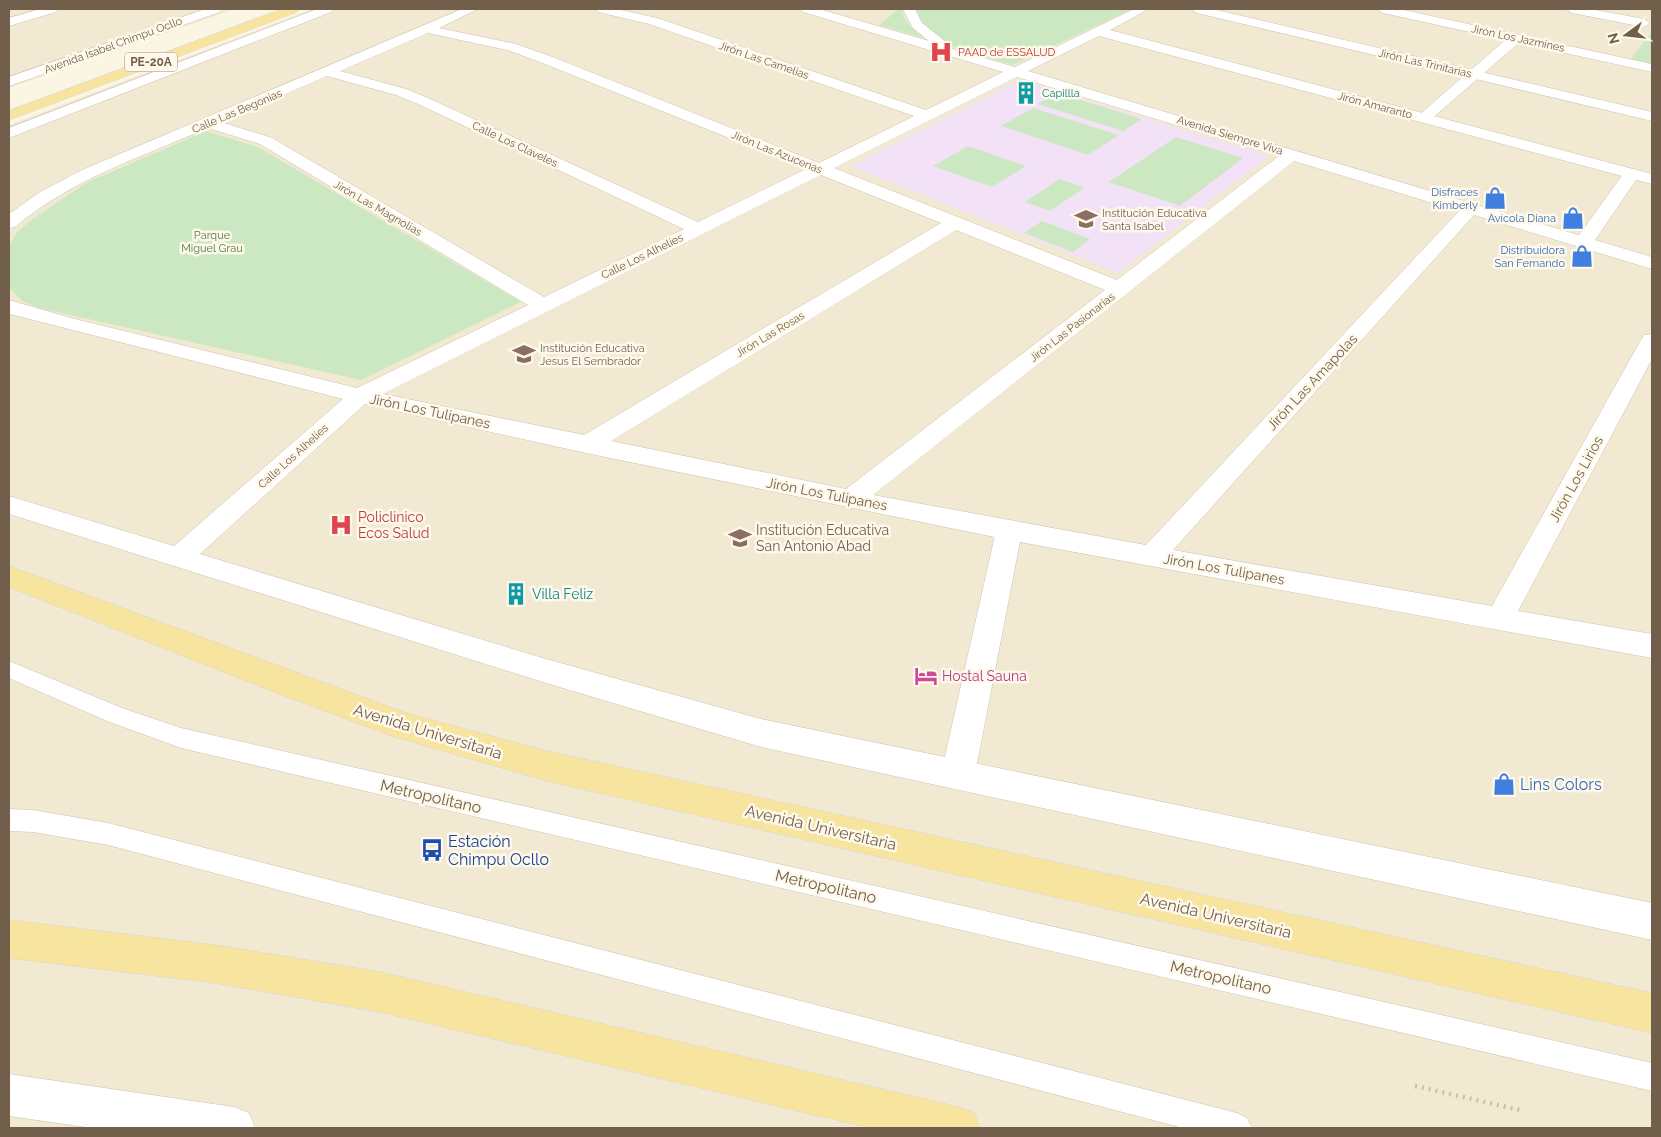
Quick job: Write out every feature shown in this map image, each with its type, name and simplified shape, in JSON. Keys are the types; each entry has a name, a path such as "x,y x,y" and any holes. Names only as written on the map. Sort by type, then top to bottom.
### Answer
{"main road":[{"name":"PE-20A","path":"9,116 293,9"},
{"name":"Avenida Isabel Chimpu Ocllo","path":"9,96 220,14"},
{"name":"Avenida Universitaria","path":"9,576 293,686 406,727 546,766 1652,1014"},
{"path":"9,939 215,964 380,992 959,1128"}],"street":[{"path":"11,20 52,9"},
{"path":"9,132 327,9"},
{"name":"Calle Las Begonias","path":"9,224 21,212 59,189 472,9"},
{"name":"Jirón Las Camelias","path":"602,9 653,21 926,115"},
{"name":"Avenida Siempre Viva","path":"807,9 872,22 957,54 1652,263"},
{"path":"909,9 911,16 924,32 957,54"},
{"name":"Calle Los Alhelíes","path":"178,558 360,396 1143,9"},
{"name":"Jirón Las Trinitarias","path":"1197,9 1652,116"},
{"name":"Jirón Los Jazmines","path":"1383,9 1652,68"},
{"path":"1572,9 1648,18"},
{"name":"Avenida Isabel Chimpu Ocllo","path":"9,82 220,14"},
{"path":"1612,59 1648,18"},
{"name":"Jirón Las Azucenas","path":"428,29 511,47 545,59 1121,289"},
{"name":"Jirón Amaranto","path":"1097,31 1652,179"},
{"path":"1424,118 1516,38"},
{"name":"Calle Los Claveles","path":"328,72 401,92 697,228"},
{"name":"Jirón Las Magnolias","path":"208,123 266,141 542,305"},
{"name":"Jirón Las Pasionarias","path":"850,499 1292,154"},
{"path":"1584,242 1632,174"},
{"name":"Jirón Las Amapolas","path":"1152,556 1471,208"},
{"name":"Jirón Las Rosas","path":"586,445 954,223"},
{"name":"Jirón Los Tulipanes","path":"9,306 17,310 65,323 360,396 586,445 1009,531 1652,646"},
{"name":"Jirón Los Lirios","path":"1500,618 1652,340"},
{"path":"9,506 546,671 761,732 1652,922"},
{"path":"958,774 1009,531"},
{"path":"9,1095 234,1128"}],"lane":[{"name":"Metropolitano","path":"9,669 114,715 181,738 1652,1077"},
{"path":"9,820 33,821 108,834 1237,1128"}],"path":[{"path":"1415,1086 1520,1110"}],"shaded area":[{"path":"9,9 235,9 9,88"},
{"path":"312,9 1652,9 1652,1128 9,1128 9,125"},
{"name":"Institución Educativa Santa Isabel","path":"1020,80 1269,156 1118,273 851,166"}],"green space":[{"path":"899,9 902,9 910,26 924,38 879,25"},
{"path":"914,9 1132,9 1013,65 956,48 942,41 920,22"},
{"path":"1652,32 1652,66 1629,61"},
{"path":"1058,93 1142,119 1123,131 1038,104"},
{"path":"1033,108 1119,135 1088,155 1001,126"},
{"name":"Parque Miguel Grau","path":"206,131 258,147 521,302 361,380 39,308 21,300 10,288 9,245 18,231 34,218 88,182"},
{"path":"1176,137 1243,158 1180,206 1109,182"},
{"path":"968,146 1026,166 992,187 933,166"},
{"path":"1060,179 1084,188 1050,211 1025,202"},
{"path":"1042,221 1090,239 1073,252 1024,233"}],"place":[{"name":"PAAD de ESSALUD","path":"941,52"},
{"name":"Capillla","path":"1026,93"},
{"name":"Disfraces Kimberly","path":"1495,198"},
{"name":"Avícola Diana","path":"1573,218"},
{"name":"Institución Educativa Santa Isabel","path":"1086,219"},
{"name":"Distribuidora San Fernando","path":"1582,256"},
{"name":"Institución Educativa Jesus El Sembrador","path":"524,354"},
{"name":"Policlinico Ecos Salud","path":"341,525"},
{"name":"Institución Educativa San Antonio Abad","path":"740,538"},
{"name":"Villa Feliz","path":"516,594"},
{"name":"Hostal Sauna","path":"926,676"},
{"name":"Lins Colors","path":"1504,784"},
{"name":"Estación Chimpu Ocllo","path":"432,850"}]}
